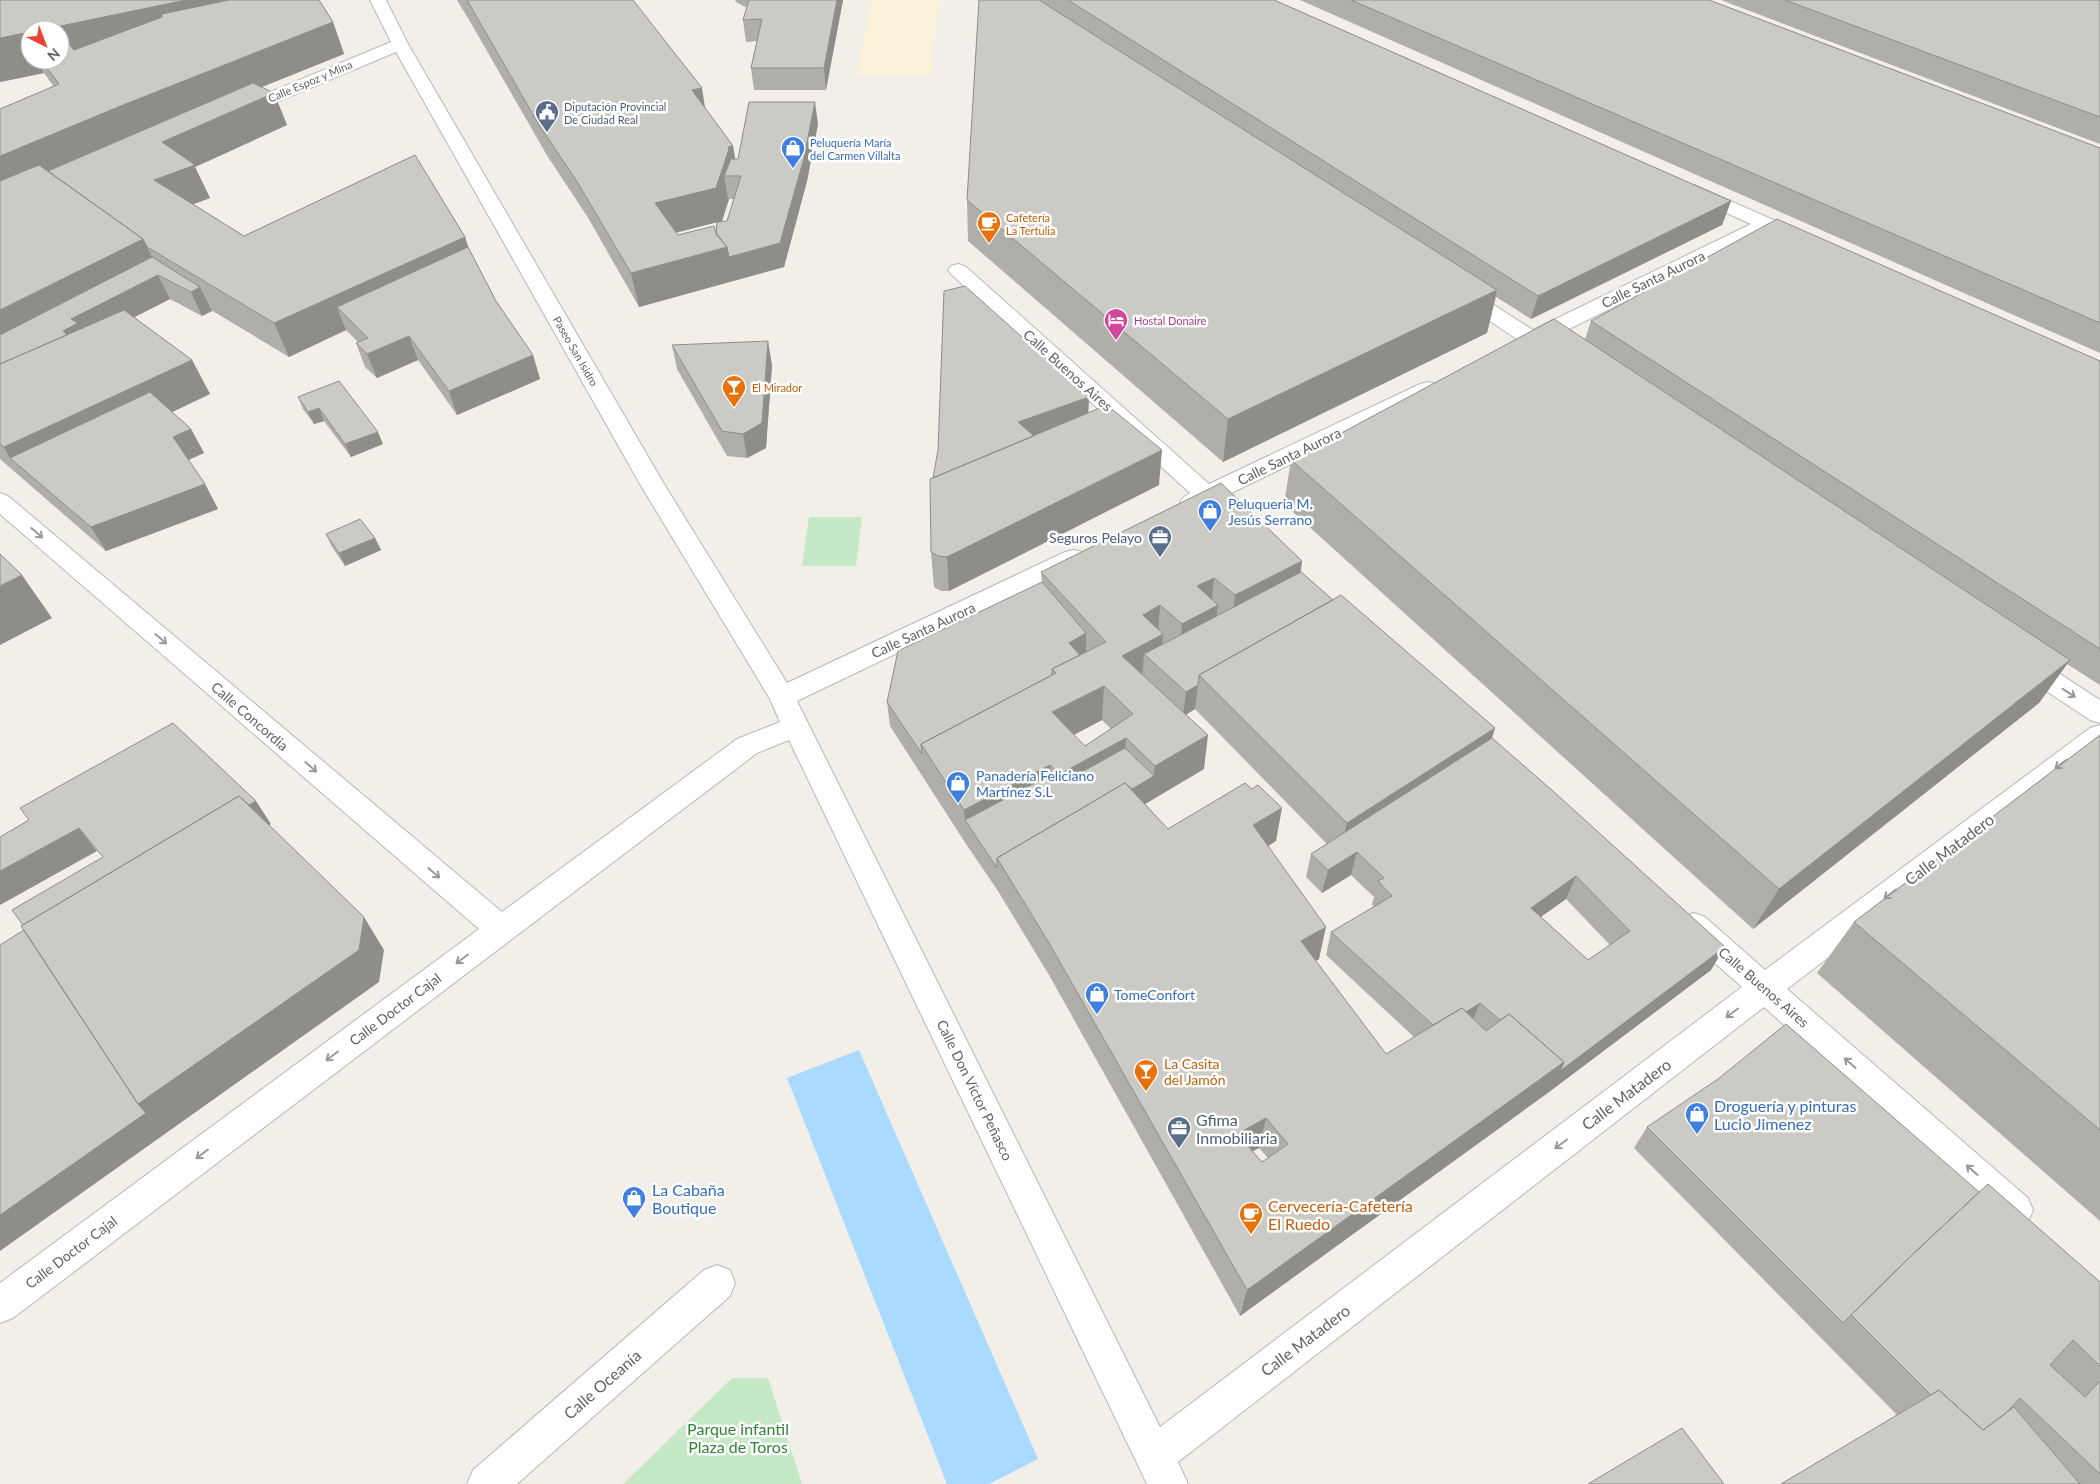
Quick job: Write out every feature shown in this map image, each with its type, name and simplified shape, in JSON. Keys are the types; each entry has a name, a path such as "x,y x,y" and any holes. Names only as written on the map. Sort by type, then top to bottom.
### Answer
{"street":[{"name":"Paseo San Isidro","path":"378,0 400,44 652,484 782,697"},
{"name":"Calle Espoz y Mina","path":"226,117 400,44"},
{"path":"1676,183 1794,236"},
{"name":"Calle Santa Aurora","path":"1505,351 1767,224"},
{"name":"Calle Buenos Aires","path":"958,270 1252,535"},
{"path":"1443,281 1573,366"},
{"name":"Calle Santa Aurora","path":"1171,512 1444,381"},
{"name":"Calle Concordia","path":"0,501 501,930"},
{"name":"Calle Santa Aurora","path":"782,697 1092,550"},
{"path":"2001,648 2100,713"},
{"name":"Calle Don Víctor Peñasco","path":"782,697 1161,1470"},
{"name":"Calle Doctor Cajal","path":"0,1305 747,746 797,726"},
{"name":"Calle Matadero","path":"1161,1470 1765,988 2100,735"},
{"name":"Calle Buenos Aires","path":"1676,909 2033,1225"},
{"name":"Calle Oceanía","path":"487,1484 717,1283"}],"green space":[{"path":"809,517 862,517 856,566 802,566"},
{"name":"Parque infantil Plaza de Toros","path":"732,1378 768,1378 802,1484 623,1484"}],"sand":[{"path":"872,0 938,0 931,75 857,75"}],"water":[{"path":"859,1050 1038,1459 989,1484 947,1484 787,1078"}],"building":[{"path":"0,0 186,0 70,24 70,20 20,20 20,34 0,38"},
{"path":"229,0 319,0 333,22 0,156 0,109 59,84 48,70 70,70 70,45 74,50 162,17 162,14"},
{"path":"467,0 633,0 702,88 692,90 733,146 728,147 729,149 716,188 655,203 678,235 714,226 716,233 727,247 631,273 578,183 539,125"},
{"path":"749,0 837,0 824,68 751,68 762,19 743,20"},
{"path":"979,0 1039,0 1497,290 1228,419 967,200"},
{"path":"1068,0 1274,0 1731,201 1538,296"},
{"path":"1351,0 1709,0 2100,148 2100,323"},
{"path":"1785,0 2100,0 2100,117"},
{"path":"253,83 274,93 162,142 195,165 154,180 244,236 415,155 465,237 274,323 147,247 143,239 48,171"},
{"path":"749,102 815,102 804,158 780,243 729,257 727,247 716,234 717,222 727,221 741,176 724,176 731,159 738,159"},
{"path":"39,165 143,239 0,310 0,181"},
{"path":"1777,219 2100,361 2100,649 1591,321"},
{"path":"468,247 496,301 533,355 449,391 409,336 367,354 356,343 368,338 337,307"},
{"path":"152,257 200,287 191,292 158,275 71,319 78,323 63,331 67,335 0,364 0,335"},
{"path":"965,286 1089,397 1018,422 1034,436 933,478 938,450 944,291"},
{"path":"124,310 192,360 4,447 0,444 0,364"},
{"path":"1554,319 2070,660 1779,889 1291,460"},
{"name":"El Mirador","path":"768,341 762,423 743,434 722,431 672,345"},
{"path":"339,381 378,432 345,444 319,408 308,412 298,397"},
{"path":"150,392 191,429 173,437 205,484 91,527 10,458"},
{"path":"1107,405 1162,450 947,557 938,556 931,552 930,479"},
{"path":"1221,483 1302,561 1235,595 1214,578 1197,586 1218,605 1182,624 1160,605 1143,615 1163,634 1122,656 1208,735 1155,766 1126,738 1060,774 1050,765 964,810 921,744 1056,673 1052,669 1106,642 1041,572","holes":["1104,686 1133,714 1085,746 1052,712"]},
{"path":"360,519 375,538 339,553 326,534"},
{"path":"0,554 22,575 0,586"},
{"path":"1301,572 1333,600 1199,675 1198,685 1186,692 1144,654"},
{"path":"1042,582 1086,633 1069,643 1080,655 1052,669 1052,675 921,744 922,754 887,702 898,651"},
{"path":"1341,595 1495,728 1347,823 1199,675"},
{"path":"173,723 256,801 249,805 239,796 23,925 12,910 103,857 79,828 0,871 0,837 29,820 20,808"},
{"path":"2100,735 2100,1130 1854,922"},
{"path":"1492,738 1725,947 1560,1071 1564,1062 1509,1014 1500,1020 1480,1003 1466,1012 1462,1008 1433,1025 1331,932 1392,896 1378,881 1384,878 1357,852 1328,870 1311,854","holes":["1576,876 1630,931 1588,960 1531,908"]},
{"path":"1125,748 1154,776 1132,789 1125,783 997,858 997,868 965,820 1050,775 1060,784"},
{"path":"1125,783 1168,829 1245,783 1252,789 1258,785 1282,808 1253,825 1326,927 1301,941 1386,1054 1462,1008 1486,1031 1509,1014 1564,1062 1247,1290 1049,943 997,858","holes":["1266,1118 1288,1144 1262,1162 1237,1134"]},
{"path":"239,796 364,917 359,950 138,1104 21,926"},
{"path":"24,930 138,1104 146,1113 0,1215 0,945"},
{"path":"1786,1024 1979,1192 1843,1323 1647,1127 1718,1079"},
{"path":"1988,1184 2100,1282 2100,1366 2073,1340 2050,1365 2085,1397 2100,1381 2100,1474 2020,1398 2006,1413 1983,1430 1939,1390 1931,1395 1851,1315"},
{"path":"1939,1390 1983,1430 2014,1407 2080,1484 1781,1484"},
{"path":"1682,1428 1724,1484 1588,1484"}],"place":[{"name":"Diputación Provincial De Ciudad Real","path":"547,133"},
{"name":"Peluquería María del Carmen Villalta","path":"793,169"},
{"name":"Cafetería La Tertulia","path":"989,244"},
{"name":"Hostal Donaire","path":"1116,341"},
{"name":"El Mirador","path":"734,408"},
{"name":"Peluqueria M. Jesús Serrano","path":"1210,532"},
{"name":"Seguros Pelayo","path":"1160,558"},
{"name":"Panadería Feliciano Martínez S.L","path":"958,804"},
{"name":"TomeConfort","path":"1097,1015"},
{"name":"La Casita del Jamón","path":"1146,1092"},
{"name":"Droguería y pinturas Lucio Jimenez","path":"1697,1135"},
{"name":"Gfima Inmobiliaria","path":"1179,1149"},
{"name":"La Cabaña Boutique","path":"634,1219"},
{"name":"Cervecería-Cafetería El Ruedo","path":"1251,1235"}]}
